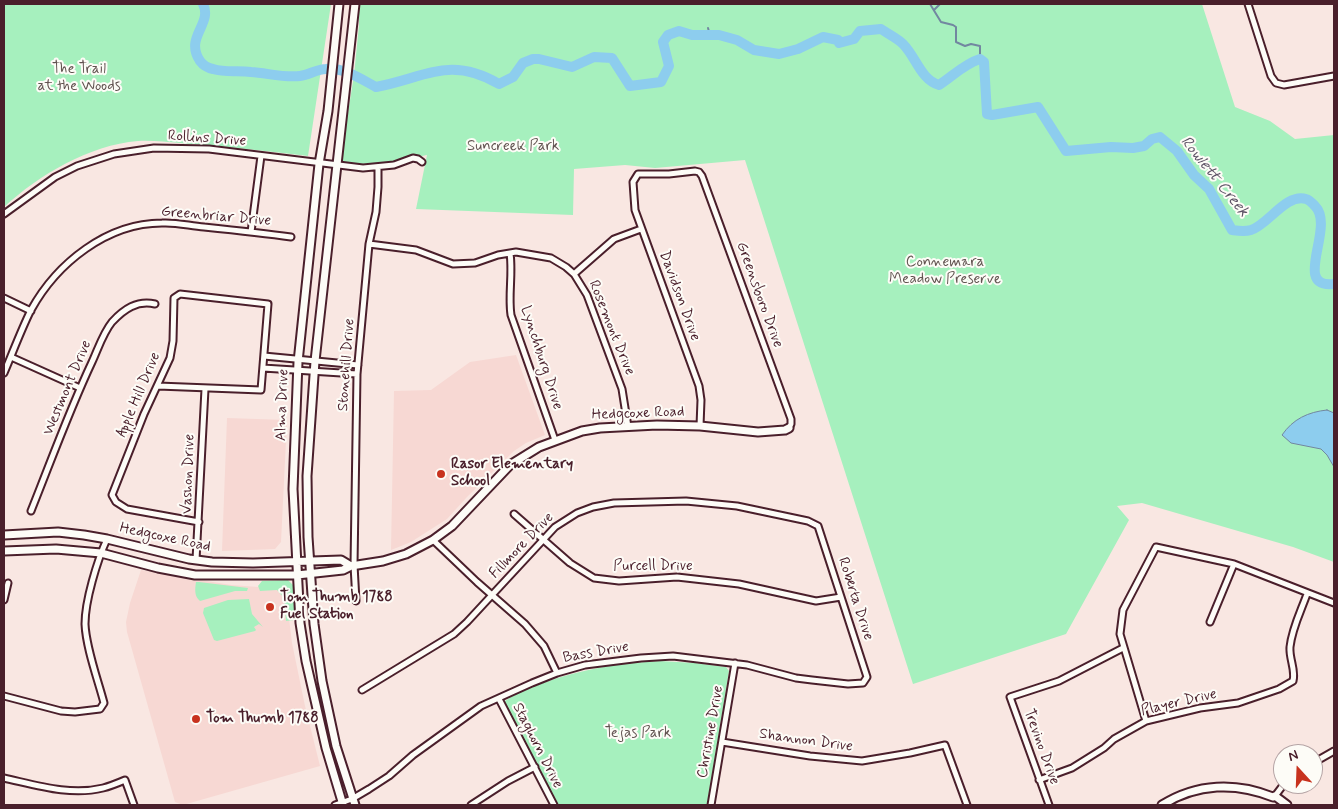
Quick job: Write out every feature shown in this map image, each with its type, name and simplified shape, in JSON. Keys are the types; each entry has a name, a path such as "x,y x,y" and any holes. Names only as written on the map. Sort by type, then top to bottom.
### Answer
{"main road":[{"name":"Alma Drive","path":"339,4 298,369 293,489 301,626 310,684 340,805"},
{"name":"Alma Drive","path":"353,802 336,746 322,681 314,624 310,561 308,455 314,361 350,31 355,4"},
{"name":"Hedgcoxe Road","path":"4,551 56,549 101,553 158,568 195,575 297,575 343,570 352,565 390,559 406,554 434,540 452,526 510,465 555,440 582,431 600,428 657,425 700,426 758,432 789,428"},
{"path":"295,454 308,455"},
{"name":"Hedgcoxe Road","path":"4,535 58,532 107,539 196,560 231,563 341,560 352,565"},
{"path":"195,575 196,560"},
{"path":"310,684 322,681"},
{"path":"1162,805 1185,793 1215,787 1247,788 1273,797 1276,796 1288,805"}],"street":[{"path":"1248,4 1270,76 1276,83 1284,85 1334,76"},
{"name":"Rollins Drive","path":"4,214 55,177 77,166 114,154 154,148 209,149 363,168 394,165 413,158 422,162"},
{"path":"251,232 260,156"},
{"name":"Stonehill Drive","path":"356,600 352,565 357,374 369,244 376,212 378,167"},
{"name":"Davidson Drive","path":"699,172 642,173 636,176 633,182 633,202 641,229 699,386 701,400 700,426"},
{"name":"Greensboro Drive","path":"699,172 791,419 789,428"},
{"name":"Greenbriar Drive","path":"4,373 31,311 65,265 84,250 111,234 134,226 162,222 291,237"},
{"path":"574,274 614,239 641,229"},
{"name":"Rosemont Drive","path":"369,244 416,250 445,262 461,264 475,263 510,253 524,253 551,258 566,267 574,274 587,295 622,389 628,427"},
{"name":"Lynchburg Drive","path":"510,253 512,268 511,315 555,440"},
{"name":"Apple Hill Drive","path":"199,522 127,509 116,502 112,495 134,439 170,358 173,341 173,303 176,296 180,294 268,304 264,356"},
{"path":"4,298 31,311"},
{"name":"Westmont Drive","path":"31,510 80,388 107,330 122,313 135,305 143,302 155,304"},
{"path":"158,386 261,390 264,356 358,365"},
{"path":"11,357 80,388"},
{"path":"263,368 357,374"},
{"name":"Vashon Drive","path":"196,560 205,389"},
{"name":"Fillmore Drive","path":"362,690 454,634 555,527 577,513 593,507 614,503 641,502 686,501 724,504 808,521 818,526"},
{"name":"Purcell Drive","path":"514,514 570,563 594,578 619,581 677,577 739,584 816,601 841,597"},
{"name":"Roberta Drive","path":"818,526 866,679"},
{"path":"4,696 60,712 100,709 104,703 85,625 86,608 101,553 107,539"},
{"path":"434,540 535,634 544,646 557,673"},
{"path":"1146,722 1120,634 1123,610 1156,547 1234,564 1334,604"},
{"path":"1210,622 1234,564"},
{"path":"4,600 8,583"},
{"name":"Player Drive","path":"1039,780 1072,768 1104,748 1114,739 1146,722 1200,708 1238,703 1279,689 1293,681 1290,646 1294,629 1308,594"},
{"name":"Trevino Drive","path":"1048,805 1010,698 1059,681 1123,648"},
{"name":"Bass Drive","path":"340,805 353,802 389,776 413,755 481,706 557,673 585,665 673,656 735,663 812,680 860,684 866,679"},
{"name":"Christine Drive","path":"711,805 735,663"},
{"name":"Staghorn Drive","path":"499,699 554,805"},
{"name":"Shannon Drive","path":"722,742 810,756 862,761 910,753 945,744 967,805"},
{"path":"471,805 508,780 534,767"},
{"path":"4,778 66,790 103,788 125,780 134,805"}],"shaded area":[{"name":"Rasor Elementary School","path":"516,355 545,435 526,443 514,451 447,519 411,542 391,550 394,391 431,390 470,362"},
{"path":"227,418 287,420 281,542 275,549 222,551"},
{"path":"141,570 231,585 272,588 283,592 305,706 320,766 183,805 175,802 127,632 126,622 130,603"}],"green space":[{"name":"The Trail at the Woods","path":"4,4 331,4 308,156 159,141 138,141 120,144 101,148 66,163 33,184 4,207"},
{"path":"359,4 1202,4 1235,107 1270,121 1295,139 1334,135 1334,562 1293,547 1142,503 1117,506 1129,520 1066,634 913,684 745,160 655,168 625,165 574,169 573,215 416,209 427,155 373,163 340,163 354,75"},
{"path":"288,580 294,586 296,616 294,620 286,621 284,598 277,590 260,591 258,586 262,581"},
{"path":"196,582 248,588 247,591 235,591 200,601 196,595"},
{"path":"249,599 252,614 263,627 259,624 254,627 255,631 217,641 214,640 203,613 204,608 228,600"},
{"name":"Tejas Park","path":"660,661 726,667 729,671 707,805 557,805 504,706 505,701 528,689 586,670 630,663"}],"water":[{"path":"1327,410 1334,413 1334,467 1321,449 1291,443 1282,435 1286,429 1302,417 1314,412"}],"waterway":[{"name":"Rowlett Creek","path":"203,4 204,18 195,45 200,61 211,69 288,76 300,76 323,69 332,69 352,74 376,87 423,74 451,70 481,75 499,84 513,77 523,63 533,59 572,67 594,57 612,58 630,86 661,82 669,66 663,42 668,35 679,31 692,35 719,35 737,40 754,50 779,54 798,49 823,37 838,40 839,43 854,39 860,31 881,29 903,44 923,73 939,85 964,67 980,59 984,62 987,114 992,115 1038,107 1066,151 1111,147 1133,148 1144,146 1152,139 1160,137 1177,151 1194,175 1209,189 1232,230 1251,230 1291,201 1299,198 1309,200 1315,206 1320,216 1321,228 1315,267 1316,277 1322,283 1334,284"},
{"path":"930,4 941,22 956,27 956,42 965,46 971,44 980,46 980,59"},
{"path":"934,10 940,4"},
{"name":"Rowlett Creek","path":"708,28 710,35"}],"place":[{"name":"Rasor Elementary School","path":"441,474"},
{"name":"Tom Thumb 1788 Fuel Station","path":"270,607"},
{"name":"Tom Thumb 1788","path":"196,719"}],"park label":[{"name":"Suncreek Park","path":"513,147"},
{"name":"Connemara Meadow Preserve","path":"945,272"}]}
